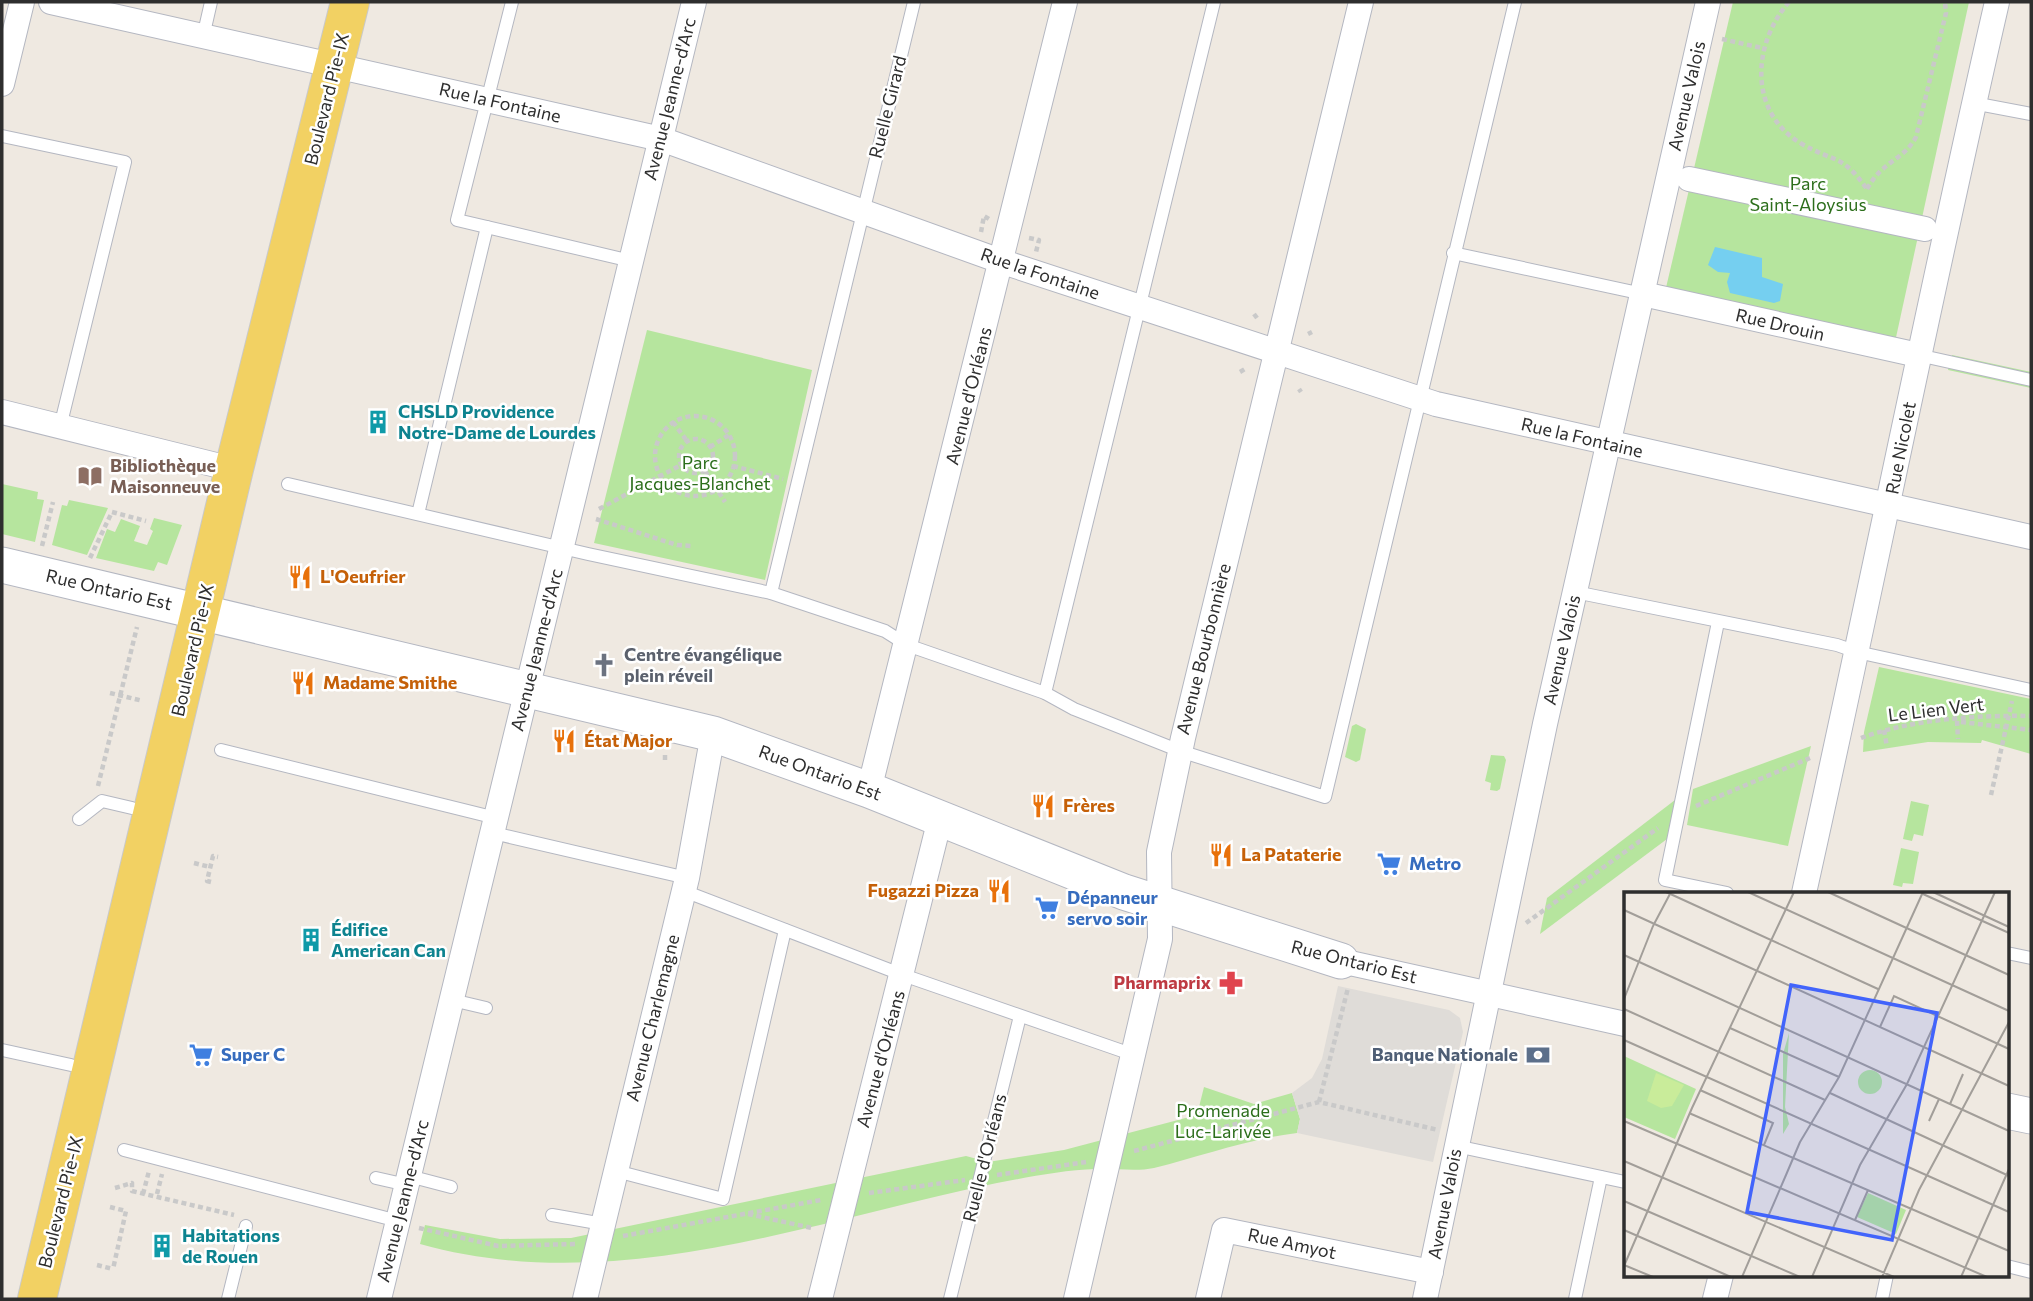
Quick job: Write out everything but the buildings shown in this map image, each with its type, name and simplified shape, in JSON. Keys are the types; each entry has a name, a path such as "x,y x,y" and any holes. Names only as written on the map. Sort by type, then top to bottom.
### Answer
{"main road":[{"name":"Boulevard Pie-IX","path":"14,1299 132,808 234,469 324,64 327,2"},
{"name":"Boulevard Pie-IX","path":"37,1299 192,610 216,465 324,64 350,2"},
{"name":"Rue Ontario Est","path":"2,565 713,734 869,790 1124,892 1344,975"},
{"path":"2008,1111 2031,1116"}],"street":[{"path":"2,84 22,2"},
{"name":"Rue la Fontaine","path":"51,2 661,139 1003,262 1420,399 1608,445 2031,537"},
{"name":"Avenue Jeanne-d'Arc","path":"381,1299 694,2"},
{"name":"Avenue d'Orléans","path":"869,790 1003,262 1065,2"},
{"name":"Avenue Bourbonnière","path":"1076,1299 1160,939 1159,852 1180,751 1361,2"},
{"name":"Avenue Valois","path":"1425,1299 1575,592 1708,2"},
{"name":"Rue Nicolet","path":"1804,892 1889,507 1918,355 1997,2"},
{"path":"1689,179 1925,229"},
{"name":"Rue Drouin","path":"1643,294 1918,355"},
{"path":"2,412 216,465"},
{"name":"Avenue Charlemagne","path":"585,1299 595,1233 616,1171 686,884 713,734"},
{"name":"Avenue d'Orléans","path":"820,1299 903,975 940,818"},
{"name":"Rue Ontario Est","path":"1344,975 1491,993 1624,1024"},
{"name":"Rue Amyot","path":"1208,1299 1224,1230 1431,1272"},
{"path":"1716,1299 1721,1276"}],"lane":[{"path":"203,37 211,2"},
{"path":"512,2 457,220 631,261"},
{"name":"Ruelle Girard","path":"771,593 861,212 914,2"},
{"path":"1045,692 1213,2"},
{"path":"288,484 562,548 771,593 884,631 907,645 1045,692 1074,709 1180,751 1325,797 1515,2"},
{"path":"1973,103 2031,114"},
{"path":"2,136 125,162 60,427"},
{"path":"418,514 487,227"},
{"path":"1453,253 1643,294"},
{"path":"1918,355 2031,380"},
{"path":"1575,592 1837,645 1857,652 2031,690"},
{"path":"1718,622 1665,880 1722,892"},
{"path":"221,750 494,825 686,884 785,930 903,975 1134,1055"},
{"path":"79,819 102,801 132,808"},
{"path":"616,1171 723,1199 785,930"},
{"path":"2008,953 2031,958"},
{"path":"452,1000 486,1007"},
{"name":"Ruelle d'Orléans","path":"950,1299 1020,1016"},
{"path":"2,1050 71,1065"},
{"path":"1456,1146 1624,1182"},
{"path":"124,1150 398,1222"},
{"path":"1575,1299 1601,1177"},
{"path":"376,1178 451,1187"},
{"path":"552,1215 595,1233"},
{"path":"228,1299 246,1226"},
{"path":"2008,1266 2031,1272"},
{"path":"1882,1299 1887,1276"}],"path":[{"path":"1789,2 1771,26 1762,48 1762,83 1766,98 1781,125 1802,144 1850,166 1867,189 1882,166 1910,148 1916,137 1946,13 1945,2"},
{"path":"1721,38 1762,48"},
{"path":"1021,236 1039,240 1034,260"},
{"path":"697,416 710,419 729,435 734,446 733,466 726,482 716,490 706,494 685,495 676,491 661,476 655,453 658,441 673,422 697,416"},
{"path":"673,422 687,441"},
{"path":"710,447 729,435"},
{"path":"698,439 710,447 713,460 705,471 690,473 681,465 678,455 687,441 698,439"},
{"path":"599,509 681,465"},
{"path":"733,466 797,483"},
{"path":"705,471 725,502"},
{"path":"42,547 53,502"},
{"path":"90,559 112,512 133,515 146,521"},
{"path":"596,519 677,545 692,546"},
{"path":"97,786 137,627"},
{"path":"1991,795 2016,687"},
{"path":"110,693 144,701"},
{"name":"Le Lien Vert","path":"1859,738 1884,730 1955,721 2031,716"},
{"path":"1958,740 1955,721 2031,730"},
{"path":"1884,730 1887,747"},
{"path":"211,882 207,881 211,875 213,856 218,857"},
{"path":"194,863 213,864"},
{"path":"1319,1102 1344,975"},
{"path":"1127,1153 1319,1102 1436,1129"},
{"path":"115,1188 132,1183 132,1191 247,1218 246,1226"},
{"path":"97,1265 114,1269 126,1211 110,1207"},
{"path":"746,1213 812,1228"},
{"path":"424,1229 498,1246 531,1247 595,1233"}],"green space":[{"name":"Parc Saint-Aloysius","path":"1733,2 1969,2 1895,342 1665,292"},
{"name":"Parc Jacques-Blanchet","path":"647,330 812,370 765,580 594,543"},
{"path":"1952,355 2031,372 2031,388 1948,370"},
{"path":"2,484 38,492 37,499 44,500 35,542 2,534"},
{"path":"69,500 108,508 87,555 52,545 62,505 67,506"},
{"path":"154,518 182,525 167,565 158,562 154,571 96,558 107,529 115,532 121,519 140,526 134,541 147,545 153,531 150,529"},
{"path":"1879,667 2031,699 2031,754 1982,740 1981,743 1928,742 1863,752 1864,732"},
{"path":"1356,724 1366,729 1360,760 1356,762 1345,757 1352,726"},
{"path":"1811,746 1788,846 1687,825 1693,789"},
{"path":"1491,755 1504,756 1506,760 1500,789 1497,791 1490,790 1491,783 1485,781"},
{"path":"1675,800 1667,839 1540,934 1547,898"},
{"path":"1911,801 1929,805 1923,836 1914,834 1912,841 1903,839"},
{"path":"1901,848 1919,852 1913,884 1903,883 1902,887 1893,885"},
{"name":"Promenade Luc-Larivée","path":"1204,1087 1254,1104 1292,1093 1300,1119 1297,1133 1243,1144 1154,1168 1084,1170 1034,1176 782,1234 638,1259 565,1263 492,1258 420,1244 425,1225 500,1239 571,1238 966,1156 988,1162 1064,1150 1197,1115"}],"shaded area":[{"path":"1338,986 1449,1010 1460,1018 1463,1032 1433,1162 1297,1133 1300,1119 1292,1093 1312,1078 1322,1059"}],"water":[{"path":"1715,247 1762,258 1762,277 1783,284 1780,301 1774,303 1730,293 1727,282 1730,273 1718,272 1708,265"}],"place":[{"name":"CHSLD Providence Notre-Dame de Lourdes","path":"378,422"},
{"name":"Bibliothèque Maisonneuve","path":"90,476"},
{"name":"L'Oeufrier","path":"300,577"},
{"name":"Centre évangélique plein réveil","path":"604,665"},
{"name":"Madame Smithe","path":"303,683"},
{"name":"État Major","path":"564,741"},
{"name":"Frères","path":"1043,806"},
{"name":"La Pataterie","path":"1221,855"},
{"name":"Metro","path":"1389,864"},
{"name":"Fugazzi Pizza","path":"999,891"},
{"name":"Dépanneur servo soir","path":"1047,908"},
{"name":"Édifice American Can","path":"311,940"},
{"name":"Pharmaprix","path":"1231,983"},
{"name":"Super C","path":"201,1055"},
{"name":"Banque Nationale","path":"1538,1055"},
{"name":"Habitations de Rouen","path":"162,1246"}]}
